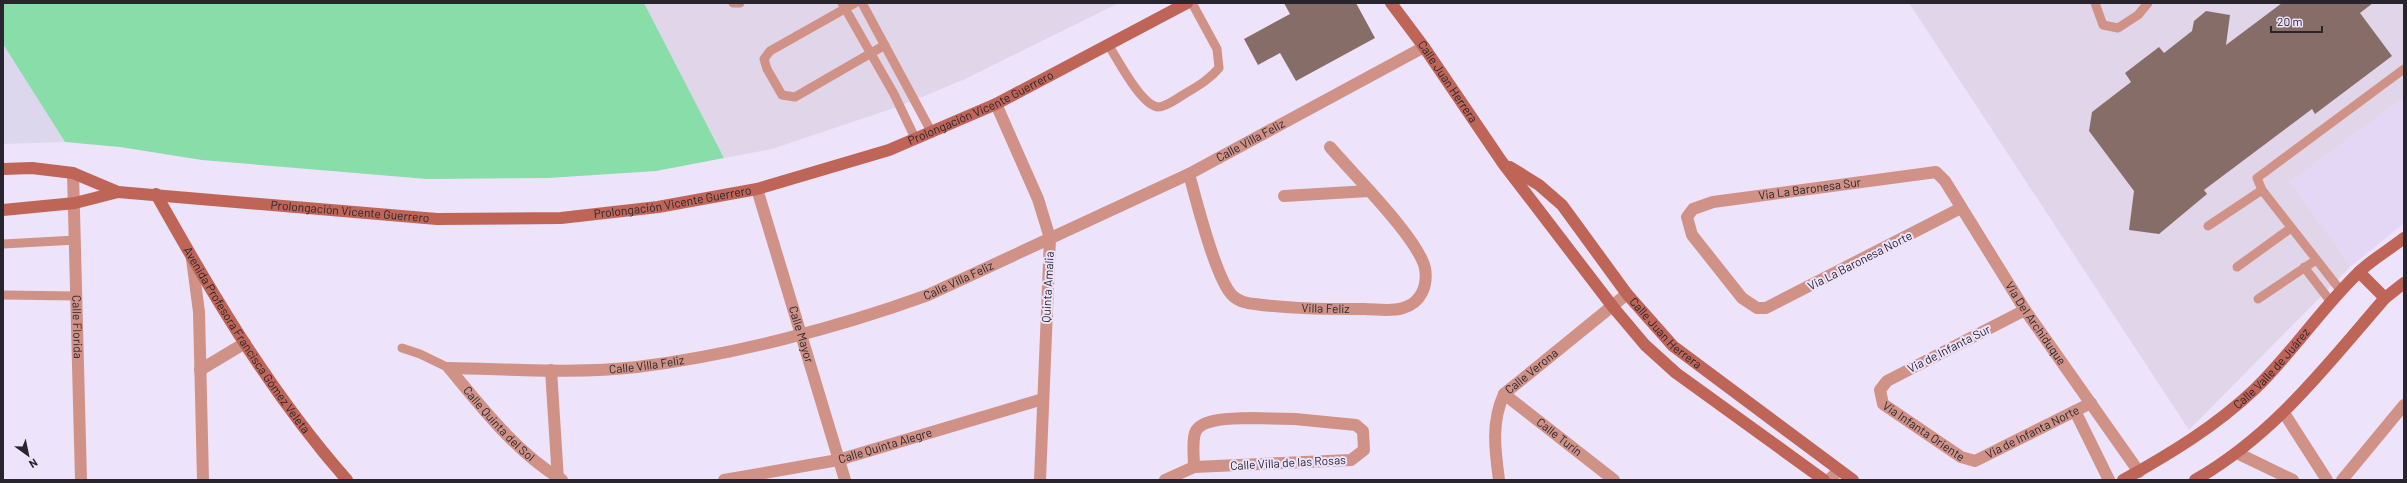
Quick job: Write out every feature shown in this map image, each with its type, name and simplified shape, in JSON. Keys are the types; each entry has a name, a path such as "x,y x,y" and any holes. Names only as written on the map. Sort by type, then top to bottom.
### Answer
{"street":[{"name":"Prolongación Vicente Guerrero","path":"3,210 75,203 118,192 156,194 396,216 478,220 561,218 610,213 757,190 847,164 916,140 996,104 1109,46 1188,3"},
{"name":"Calle Juan Herrera","path":"1391,3 1424,47 1502,162 1613,308 1645,345 1676,373 1824,480"},
{"name":"Calle Villa Feliz","path":"444,366 551,370 636,367 699,357 800,334 892,308 928,296 1189,174 1424,47"},
{"name":"Quinta Amalia","path":"996,104 1038,199 1050,238 1040,480"},
{"name":"Villa Feliz","path":"1189,174 1212,252 1227,288 1233,296 1254,304 1394,310 1413,304 1422,295 1426,279 1420,256 1412,242 1330,147"},
{"name":"Calle Juan Herrera","path":"1502,162 1539,185 1562,205 1627,294 1659,331 1688,359 1854,480"},
{"name":"Prolongación Vicente Guerrero","path":"3,169 32,168 73,173 118,192"},
{"name":"Via Del Archiduque","path":"1936,172 1945,181 2025,310 2138,472"},
{"name":"Via La Baronesa Sur","path":"1757,308 1742,298 1698,243 1688,225 1687,217 1693,209 1713,202 1936,172"},
{"name":"Calle Florida","path":"73,173 76,240 81,480"},
{"name":"Calle Mayor","path":"757,190 845,480"},
{"path":"1284,196 1369,191"},
{"name":"Avenida Profesora Francisca Gómez Veleta","path":"156,194 192,260 245,343 300,425 347,480"},
{"name":"Via La Baronesa Norte","path":"1757,308 1773,306 1961,208"},
{"name":"Calle Valle de Juárez","path":"2123,480 2197,436 2226,414 2265,378 2359,272 2404,238"},
{"path":"192,260 199,312 203,480"},
{"path":"2359,272 2385,298"},
{"path":"2202,478 2237,453 2284,414 2385,298 2404,283"},
{"name":"Calle Verona","path":"1499,480 1495,423 1497,409 1504,394 1613,308 1627,294"},
{"name":"Via de Infanta Sur","path":"1879,394 1882,386 1887,381 2025,310"},
{"path":"200,370 245,343"},
{"name":"Calle Quinta del Sol","path":"444,366 510,439 560,479"},
{"path":"551,370 560,479"},
{"name":"Calle Turín","path":"1504,394 1614,480"},
{"name":"Via Infanta Oriente","path":"1879,394 1886,407 1961,457 1975,461"},
{"name":"Calle Quinta Alegre","path":"724,480 838,460 1043,399"},
{"name":"Via de Infanta Norte","path":"1975,461 2091,403"},
{"path":"2342,480 2404,405"},
{"path":"2075,411 2109,480"},
{"path":"2284,414 2327,480"},
{"name":"Calle Villa de las Rosas","path":"1165,480 1194,467 1351,460 1364,450 1364,435 1360,427 1350,424 1295,419 1214,421 1201,425 1195,431 1194,467"},
{"path":"2237,453 2293,480"},
{"path":"1829,480 1839,470"}],"lane":[{"path":"732,3 740,3"},
{"path":"855,3 844,6 770,51 764,59 767,69 782,95 795,97 885,45"},
{"path":"862,3 932,133"},
{"path":"1109,46 1142,96 1150,104 1159,107 1168,104 1201,84 1219,68 1217,49 1192,3"},
{"path":"2095,3 2103,25 2118,28 2138,15 2148,3"},
{"path":"844,6 894,94 916,140"},
{"path":"2341,291 2262,190 2257,178 2261,173 2404,69"},
{"path":"2208,226 2262,190"},
{"path":"2237,267 2291,228"},
{"path":"3,244 76,240"},
{"path":"2258,299 2316,260"},
{"path":"2304,267 2331,302"},
{"path":"3,295 77,296"},
{"path":"402,348 444,366"}],"shaded area":[{"path":"644,3 1119,3 965,79 900,106 772,149 724,158"},
{"path":"1909,3 2404,3 2404,97 2290,182 2351,266 2189,430"},
{"path":"3,44 65,142 3,144"},
{"path":"2404,97 2404,223 2351,266 2290,182"}],"green space":[{"path":"3,3 644,3 724,158 656,171 548,178 427,179 202,160 120,147 65,142 3,44"}],"building":[{"path":"1284,3 1356,3 1375,38 1296,81 1280,53 1258,65 1244,39 1290,14"},
{"path":"2282,3 2373,3 2360,13 2392,56 2315,114 2312,109 2204,190 2207,194 2159,234 2129,230 2134,191 2089,131 2092,112 2131,82 2125,73 2159,47 2164,53 2192,31 2194,21 2206,11 2230,15 2226,45"}]}
